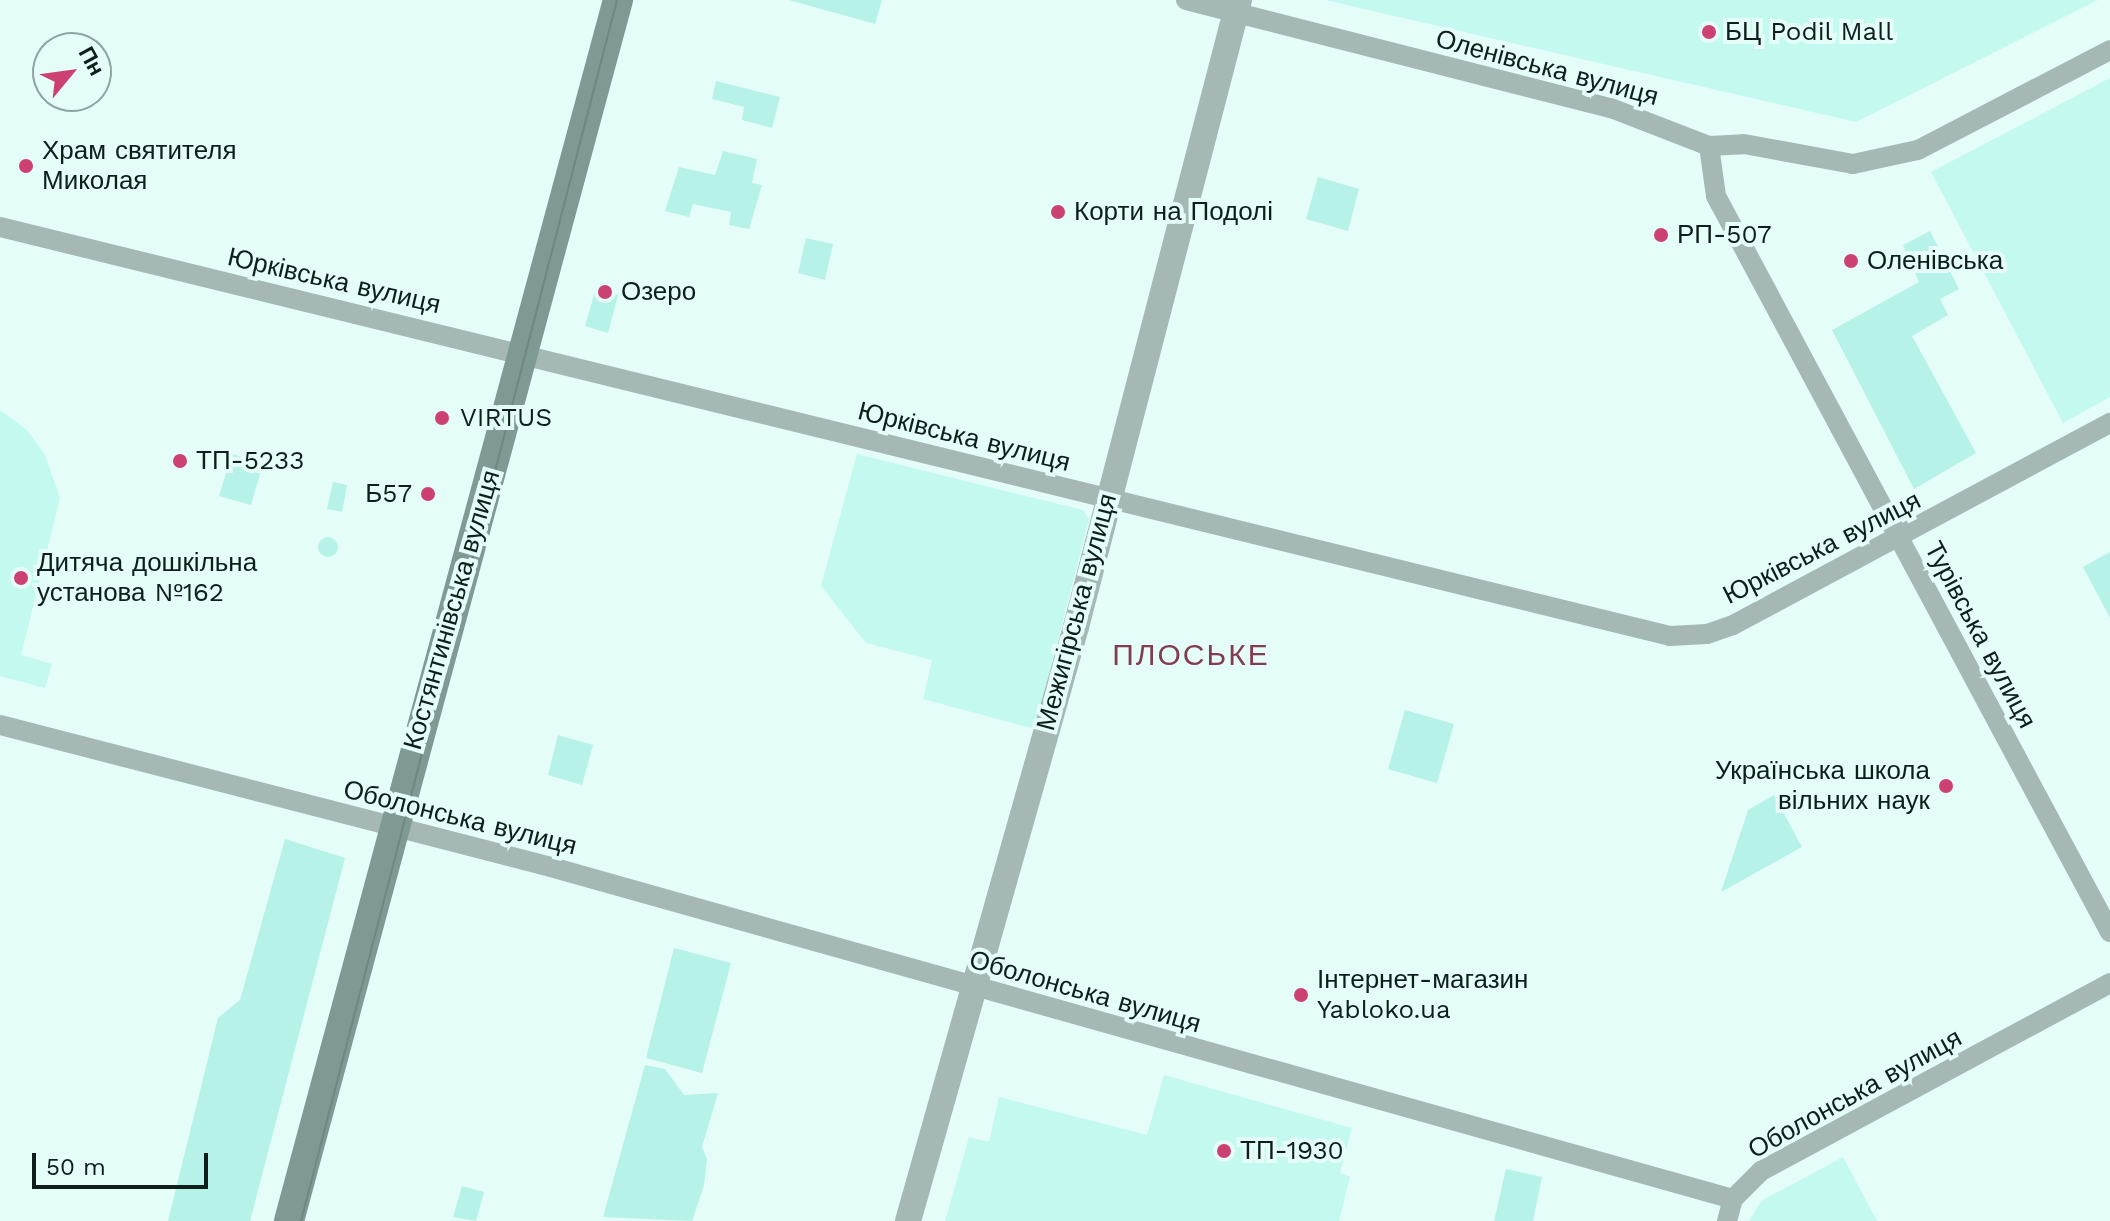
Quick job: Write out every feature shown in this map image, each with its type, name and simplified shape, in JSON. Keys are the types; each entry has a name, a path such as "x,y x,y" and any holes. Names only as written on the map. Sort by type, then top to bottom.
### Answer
{"main road":[{"name":"Костянтинівська вулиця","path":"289,1221 391,828 524,353 618,0"}],"street":[{"name":"Оленівська вулиця","path":"1186,0 1237,6 1611,108 1709,146 1757,146 1853,164 1895,158 2110,50"},
{"name":"Межигірська вулиця","path":"908,1221 976,988 1237,6"},
{"name":"Турівська вулиця","path":"1709,146 1716,196 2110,932"},
{"name":"Юрківська вулиця","path":"0,227 1670,636 1723,629 2110,423"},
{"name":"Оболонська вулиця","path":"0,725 551,867 1733,1199 1761,1171 2110,983"},
{"path":"1727,1221 1733,1199"}],"shaded area":[{"path":"789,0 882,0 875,24"},
{"path":"1325,0 2098,0 1856,122"},
{"path":"2110,78 2110,397 2063,423 1931,172"},
{"path":"716,81 780,97 772,128 742,120 744,107 712,99"},
{"path":"723,151 757,159 752,183 762,185 749,229 729,225 731,212 693,204 689,217 665,211 679,167 715,175"},
{"path":"1318,177 1359,189 1348,231 1306,219"},
{"path":"1930,231 1959,289 1940,299 1948,315 1912,336 1976,453 1914,489 1832,330 1919,282 1903,245"},
{"path":"806,238 833,244 825,280 798,273"},
{"path":"596,288 618,295 608,333 585,326"},
{"name":"Дитяча дошкільна установа №162","path":"0,410 27,430 45,455 60,498 21,655 52,664 45,688 0,676"},
{"path":"232,454 263,463 251,505 219,496"},
{"path":"857,454 1083,510 1089,519 1035,729 923,699 932,660 866,643 821,586"},
{"path":"333,482 347,485 342,512 327,509"},
{"path":"328,537 335,540 338,547 335,554 328,557 321,554 318,547 321,540"},
{"path":"2110,552 2110,618 2083,567"},
{"path":"1405,710 1454,724 1437,783 1388,769"},
{"path":"558,735 593,745 582,785 548,775"},
{"path":"1774,795 1802,847 1721,892 1748,810"},
{"path":"285,839 345,858 250,1221 168,1221 218,1018 240,1000"},
{"path":"674,948 731,963 702,1073 646,1058"},
{"path":"645,1065 665,1069 684,1095 718,1093 702,1147 707,1159 704,1185 692,1221 603,1217"},
{"path":"1164,1075 1352,1128 1340,1173 1350,1177 1339,1221 945,1221 969,1137 989,1142 999,1097 1147,1135"},
{"path":"1843,1157 1877,1221 1749,1221 1761,1201"},
{"path":"1506,1169 1542,1177 1533,1221 1494,1221"},
{"path":"462,1186 484,1192 476,1221 453,1217"}],"tram line":[{"path":"301,1221 617,0"}],"place":[{"name":"БЦ Podil Mall","path":"1709,32"},
{"name":"Храм святителя Миколая","path":"26,166"},
{"name":"Корти на Подолі","path":"1058,212"},
{"name":"РП-507","path":"1661,235"},
{"name":"Оленівська","path":"1851,261"},
{"name":"Озеро","path":"605,292"},
{"name":"VIRTUS","path":"442,418"},
{"name":"ТП-5233","path":"180,461"},
{"name":"Б57","path":"428,494"},
{"name":"Дитяча дошкільна установа №162","path":"21,578"},
{"name":"Українська школа вільних наук","path":"1946,786"},
{"name":"Інтернет-магазин Yabloko.ua","path":"1301,995"},
{"name":"ТП-1930","path":"1224,1151"}],"district":[{"name":"ПЛОСЬКЕ","path":"1191,655"}]}
